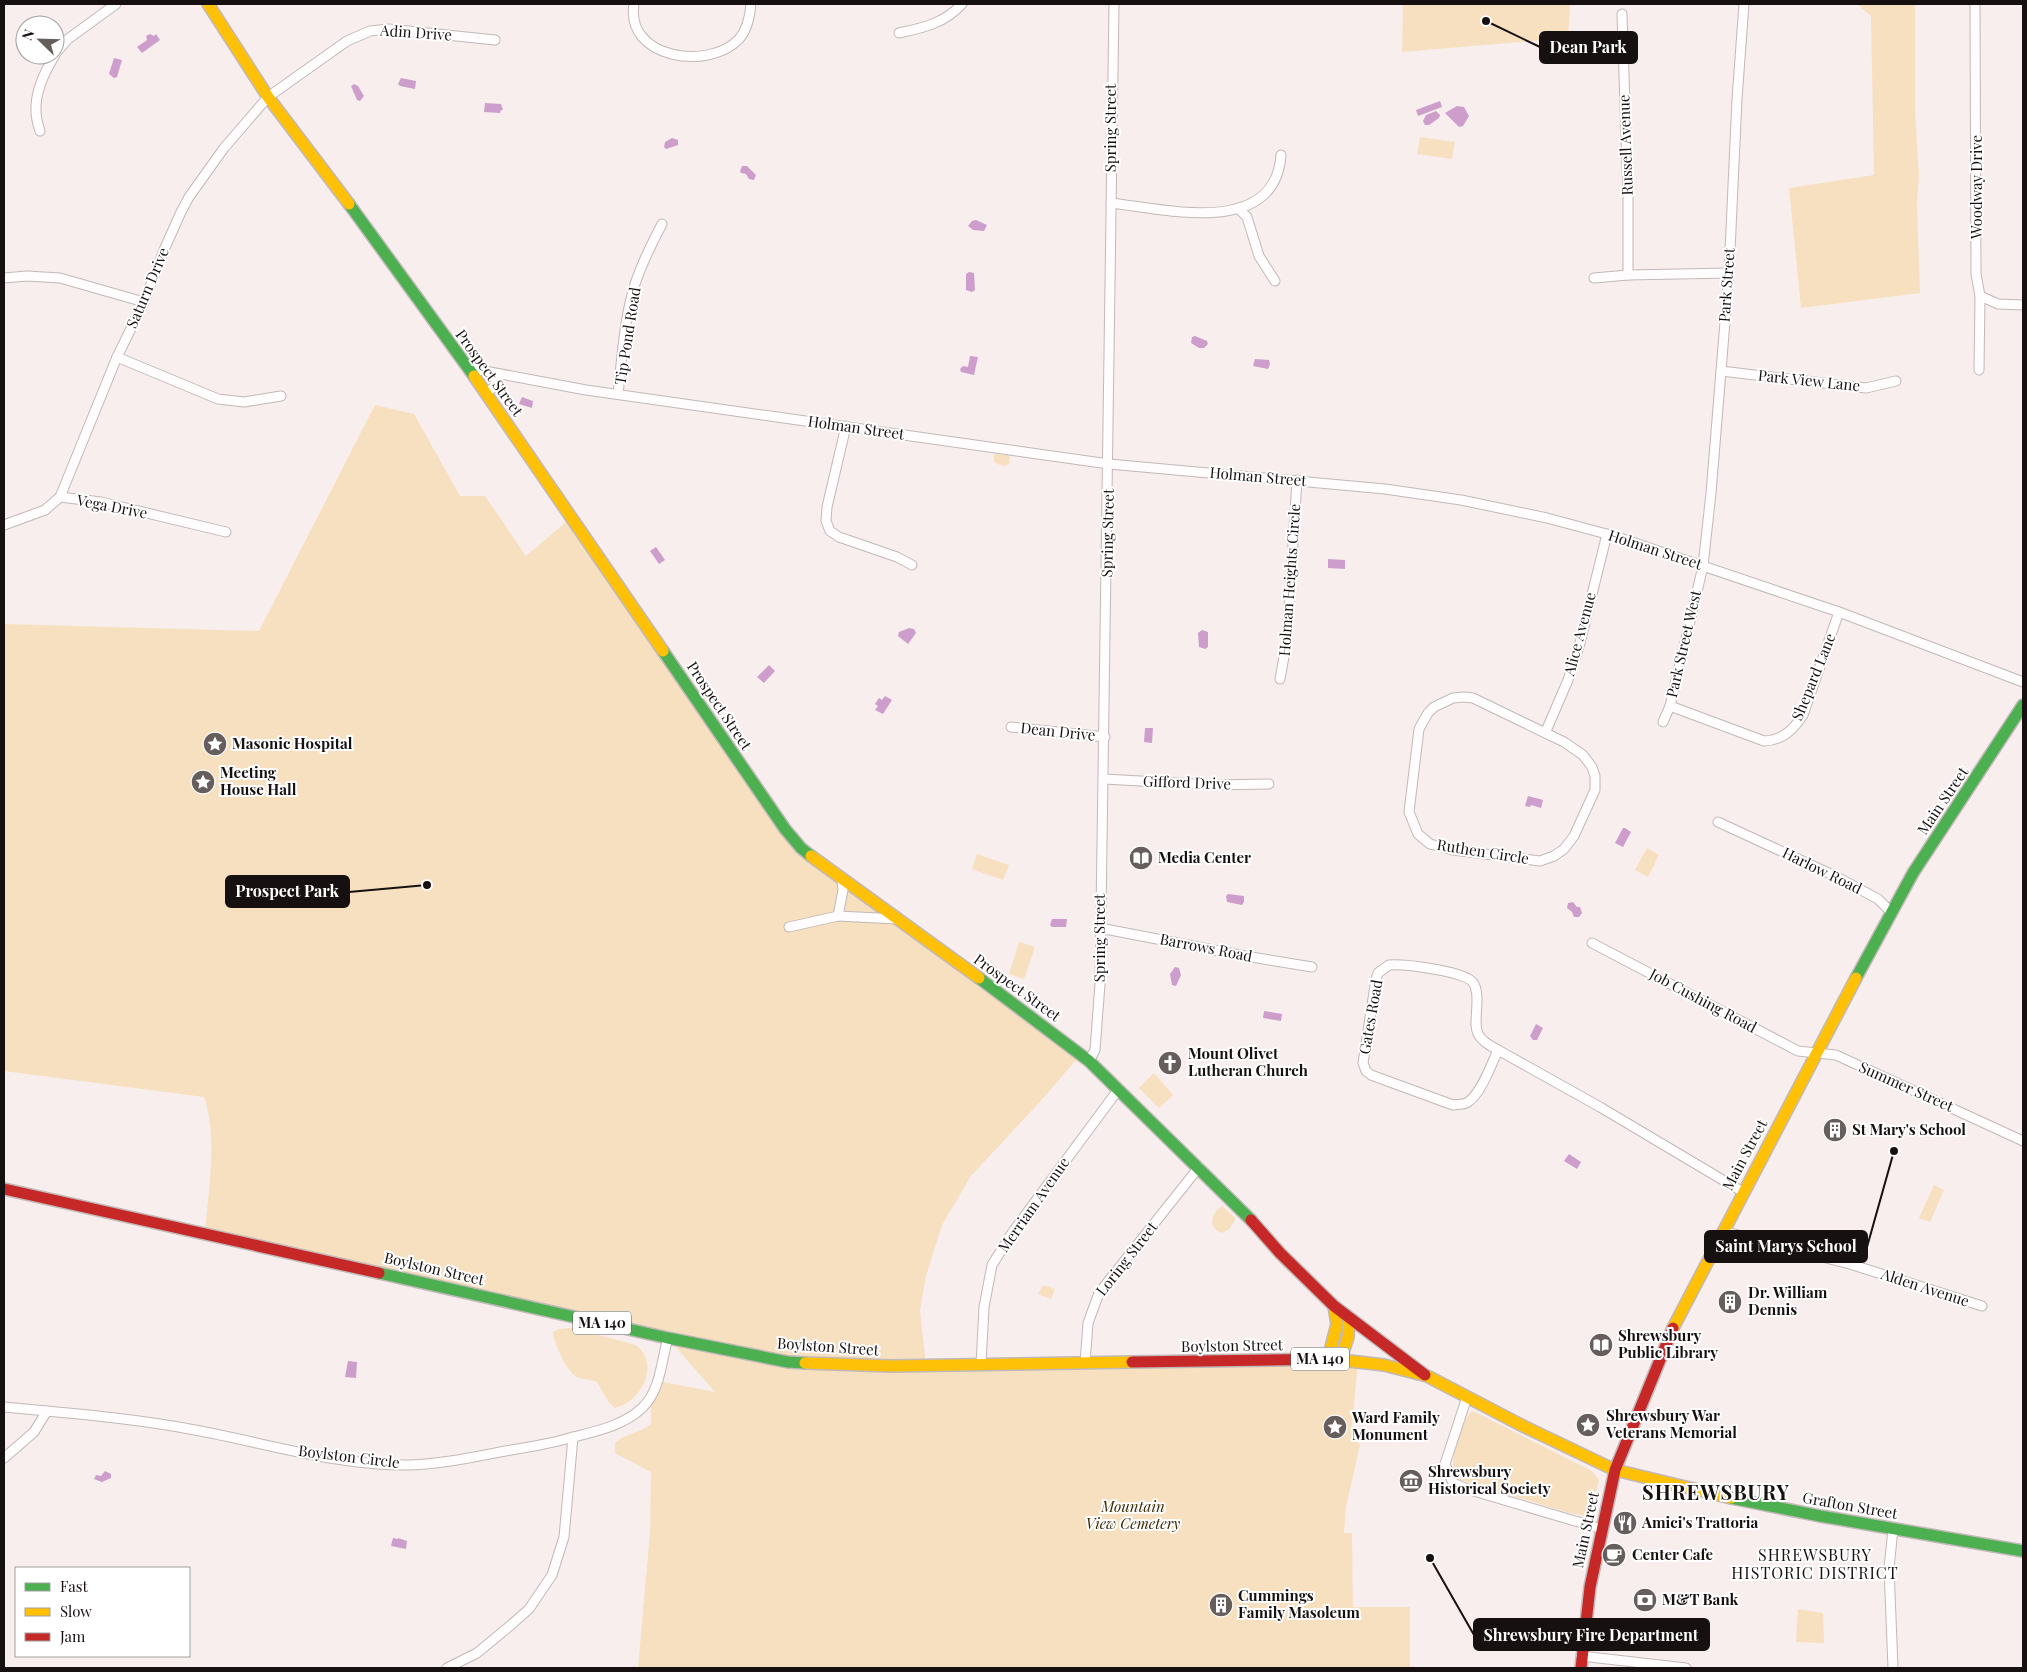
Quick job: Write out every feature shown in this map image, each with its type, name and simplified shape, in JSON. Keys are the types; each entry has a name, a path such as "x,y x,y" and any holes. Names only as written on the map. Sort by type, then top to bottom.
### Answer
{"main road":[{"name":"Prospect Street","path":"208,4 268,97 376,240 469,368 785,829 801,848 842,880 1046,1027 1089,1061 1239,1206 1280,1253 1334,1306 1427,1376"},
{"name":"Main Street","path":"1581,1668 1590,1587 1615,1470 1676,1320 1815,1054 1913,873 2023,705"},
{"name":"Boylston Street","path":"4,1188 668,1338 788,1362 891,1366 1341,1359 1384,1364 1427,1376 1525,1427 1615,1470"},
{"path":"1328,1359 1337,1324 1334,1306"},
{"path":"1341,1359 1348,1337 1349,1318"},
{"name":"Grafton Street","path":"1615,1470 1740,1500 1820,1516 2023,1551"},
{"name":"Main Street","path":"1576,1668 1581,1656"}],"street":[{"path":"65,43 116,4"},
{"path":"634,4 633,13 638,34 656,49 665,53 682,55 715,54 738,40 745,29 751,4"},
{"path":"899,33 940,22 962,4"},
{"name":"Spring Street","path":"1089,1061 1095,1050 1099,1010 1109,464 1114,4"},
{"name":"Park Street","path":"1702,566 1711,493 1729,273 1737,99 1744,4"},
{"name":"Woodway Drive","path":"1976,4 1976,274 1977,288 1980,296 1979,370"},
{"name":"Russell Avenue","path":"1622,14 1628,196 1628,275"},
{"name":"Adin Drive","path":"268,97 347,41 370,31 389,29 495,40"},
{"path":"40,131 36,111 38,94 50,65"},
{"name":"Saturn Drive","path":"60,497 117,357 144,302 164,250 189,197 224,148 268,97"},
{"path":"1111,203 1211,213 1238,208 1253,203 1269,191 1278,173 1281,155"},
{"path":"1238,208 1246,217 1259,256 1275,281"},
{"name":"Tip Pond Road","path":"618,394 632,297 642,267 662,224"},
{"path":"1594,278 1628,275 1729,273"},
{"path":"4,279 38,276 60,278 144,302"},
{"path":"1980,296 1998,304 2023,305"},
{"path":"117,357 218,398 244,402 281,396"},
{"name":"Holman Street","path":"469,368 618,394 1109,464 1297,480 1385,489 1461,500 1547,518 1607,534 1839,612 2023,682"},
{"name":"Park View Lane","path":"1721,371 1866,388 1896,381"},
{"path":"486,393 494,387 500,374"},
{"path":"846,426 827,507 826,521 830,530 839,538 897,557 912,565"},
{"name":"Holman Heights Circle","path":"1280,679 1288,640 1297,480"},
{"name":"Vega Drive","path":"4,525 45,510 60,497 100,502 226,532"},
{"name":"Alice Avenue","path":"1546,731 1568,680 1580,643 1607,534"},
{"name":"Park Street West","path":"1663,722 1670,706 1702,566"},
{"name":"Shepard Lane","path":"1670,706 1764,741 1779,739 1797,725 1802,715 1839,612"},
{"name":"Ruthen Circle","path":"1453,698 1473,698 1546,731 1583,755 1592,767 1595,776 1595,790 1574,836 1564,849 1554,856 1540,861 1453,850 1430,844 1418,834 1409,812 1416,742 1423,720 1434,707 1453,698"},
{"name":"Dean Drive","path":"1011,727 1104,736"},
{"name":"Gifford Drive","path":"1104,779 1213,785 1269,784"},
{"name":"Harlow Road","path":"1718,822 1835,876 1878,899 1891,912"},
{"path":"838,916 843,890 842,880"},
{"path":"789,927 838,916 898,919"},
{"name":"Barrows Road","path":"1100,928 1312,967"},
{"name":"Job Cushing Road","path":"1592,943 1798,1051 1815,1054"},
{"name":"Gates Road","path":"1498,1050 1477,1093 1470,1101 1463,1104 1453,1105 1371,1076 1362,1063 1378,973 1384,968 1395,965 1452,973 1470,979 1475,985 1477,996 1476,1030 1483,1042 1498,1050 1600,1107 1743,1192"},
{"name":"Summer Street","path":"1815,1054 1836,1055 2023,1141"},
{"name":"Merriam Avenue","path":"980,1364 985,1301 992,1266 1012,1233 1118,1090"},
{"name":"Loring Street","path":"1085,1363 1088,1323 1099,1293 1199,1167"},
{"name":"Alden Avenue","path":"1723,1230 1853,1265 1982,1306"},
{"name":"Boylston Circle","path":"4,1407 194,1430 281,1448 384,1464 411,1465 464,1459 540,1446 608,1428 644,1406 651,1396 658,1381 668,1338"},
{"path":"1467,1397 1445,1464 1453,1483 1602,1529"},
{"path":"4,1458 34,1432 42,1422 47,1411"},
{"path":"447,1668 477,1653 511,1625 528,1609 552,1575 564,1537 573,1437"},
{"path":"1893,1529 1889,1568 1893,1668"},
{"path":"1581,1656 1686,1668"}],"green space":[{"path":"1403,4 1570,4 1568,38 1402,52"},
{"path":"1857,4 1915,4 1915,111 1919,176 1917,202 1920,293 1801,308 1789,188 1874,175 1871,16"},
{"path":"1420,137 1455,142 1452,159 1417,154"},
{"name":"Mountain View Cemetery","path":"375,405 414,414 460,496 485,496 526,556 572,517 785,829 1081,1054 971,1176 942,1225 926,1276 920,1310 926,1365 1358,1361 1352,1427 1353,1434 1360,1445 1346,1507 1344,1533 1352,1533 1353,1607 1410,1607 1410,1668 638,1668 650,1533 651,1472 615,1453 615,1443 651,1424 651,1396 658,1381 715,1392 668,1338 205,1234 211,1147 208,1113 204,1097 4,1071 4,624 259,631"},
{"path":"994,454 1009,455 1010,463 1004,466 994,462"},
{"path":"1647,848 1659,855 1648,877 1635,870"},
{"path":"977,854 1009,865 1003,880 972,869"},
{"path":"1019,942 1035,947 1024,979 1009,974"},
{"path":"1154,1073 1173,1095 1159,1108 1139,1088"},
{"path":"1934,1185 1944,1190 1930,1222 1919,1218"},
{"path":"1222,1206 1236,1219 1229,1229 1222,1233 1214,1228 1212,1220 1215,1212"},
{"path":"1043,1285 1055,1289 1051,1299 1038,1294"},
{"path":"572,1328 636,1345 643,1353 647,1362 645,1382 633,1398 615,1408 608,1401 597,1382 577,1377 569,1370 558,1350 553,1332 559,1329"},
{"path":"1473,1411 1592,1471 1599,1480 1591,1515 1589,1517 1566,1512 1460,1480 1453,1466 1454,1453 1458,1435 1465,1420"},
{"path":"1798,1609 1823,1613 1824,1643 1796,1642"}],"shaded area":[{"path":"150,34 154,36 156,34 160,40 142,53 137,47 147,40 146,36"},
{"path":"114,58 122,60 117,77 114,78 109,74"},
{"path":"401,78 416,81 415,89 400,86 398,84"},
{"path":"354,84 358,86 364,96 360,101 357,100 351,86"},
{"path":"1440,101 1442,107 1418,116 1416,110"},
{"path":"485,103 501,104 503,110 500,113 484,112"},
{"path":"1457,106 1464,107 1469,116 1463,126 1459,127 1445,113"},
{"path":"1436,111 1440,115 1439,118 1429,125 1425,125 1423,121 1426,115"},
{"path":"672,138 678,140 678,145 666,149 664,147 665,142"},
{"path":"742,166 747,166 756,175 754,180 741,173"},
{"path":"976,220 987,225 984,231 973,230 968,226 972,221"},
{"path":"969,272 974,273 975,290 972,292 966,290 966,274"},
{"path":"1195,336 1207,341 1208,344 1204,348 1199,348 1191,343 1192,337"},
{"path":"970,356 978,357 974,375 961,372 960,369 963,366 968,367"},
{"path":"1255,359 1269,360 1268,369 1253,366"},
{"path":"522,397 533,401 532,408 519,404"},
{"path":"656,547 665,560 659,564 650,551"},
{"path":"1328,559 1345,560 1345,569 1328,568"},
{"path":"909,628 914,629 916,633 908,644 898,636 899,632"},
{"path":"1202,630 1208,632 1208,647 1205,649 1199,647 1198,633"},
{"path":"769,665 775,671 764,683 757,677"},
{"path":"885,696 892,700 883,714 875,710 878,706 875,704 879,698 882,700"},
{"path":"1145,728 1153,728 1152,743 1144,742"},
{"path":"1528,796 1543,800 1541,808 1531,805 1530,807 1525,806"},
{"path":"1623,828 1631,832 1623,847 1615,843"},
{"path":"1228,894 1244,896 1244,902 1242,905 1227,902 1226,896"},
{"path":"1573,902 1577,907 1580,907 1582,913 1579,917 1574,917 1567,908 1568,903"},
{"path":"1052,919 1067,919 1066,927 1052,927 1050,925"},
{"path":"1175,967 1179,968 1181,975 1176,986 1172,985 1170,974"},
{"path":"1264,1011 1282,1014 1281,1021 1263,1018"},
{"path":"1536,1024 1543,1028 1537,1040 1533,1040 1530,1036"},
{"path":"1569,1154 1581,1162 1577,1169 1564,1161"},
{"path":"348,1361 357,1362 356,1378 345,1377"},
{"path":"105,1471 111,1474 111,1478 102,1482 94,1479 96,1475 101,1476"},
{"path":"393,1538 407,1541 406,1549 391,1546"}],"traffic: fast":[{"path":"349,204 474,376"},
{"path":"663,651 785,829 801,848 811,856"},
{"path":"1856,978 1913,873 2023,705"},
{"path":"979,978 1089,1061 1251,1220"},
{"path":"379,1273 668,1338 788,1362 805,1363"},
{"path":"1731,1498 1820,1516 2023,1551"}],"traffic: slow":[{"path":"208,4 268,97 349,204"},
{"path":"474,376 663,651"},
{"path":"811,856 979,978"},
{"path":"1673,1328 1856,978"},
{"path":"1328,1359 1337,1324 1334,1306"},
{"path":"1341,1359 1348,1337 1349,1318"},
{"path":"1332,1359 1384,1365 1427,1376 1525,1427 1615,1470 1731,1498"},
{"path":"805,1363 891,1366 1132,1362"}],"traffic: jam":[{"path":"4,1189 379,1273"},
{"path":"1251,1220 1280,1253 1334,1306 1425,1375"},
{"path":"1581,1668 1590,1587 1615,1470 1673,1328"},
{"path":"1132,1362 1332,1359"}],"place":[{"name":"Dean Park","path":"1486,21"},
{"name":"Masonic Hospital","path":"215,744"},
{"name":"Meeting House Hall","path":"203,782"},
{"name":"Media Center","path":"1141,858"},
{"name":"Prospect Park","path":"427,885"},
{"name":"Mount Olivet Lutheran Church","path":"1170,1063"},
{"name":"St Mary's School","path":"1835,1130"},
{"name":"Saint Marys School","path":"1894,1151"},
{"name":"Dr. William Dennis","path":"1730,1302"},
{"name":"Shrewsbury Public Library","path":"1601,1345"},
{"name":"Shrewsbury War Veterans Memorial","path":"1588,1425"},
{"name":"Ward Family Monument","path":"1335,1427"},
{"name":"Shrewsbury Historical Society","path":"1411,1481"},
{"name":"Amici's Trattoria","path":"1625,1523"},
{"name":"Center Cafe","path":"1614,1555"},
{"name":"Shrewsbury Fire Department","path":"1430,1558"},
{"name":"M&T Bank","path":"1645,1600"},
{"name":"Cummings Family Masoleum","path":"1221,1605"}],"district":[{"name":"SHREWSBURY","path":"1716,1493"},
{"name":"SHREWSBURY HISTORIC DISTRICT","path":"1815,1564"}]}
